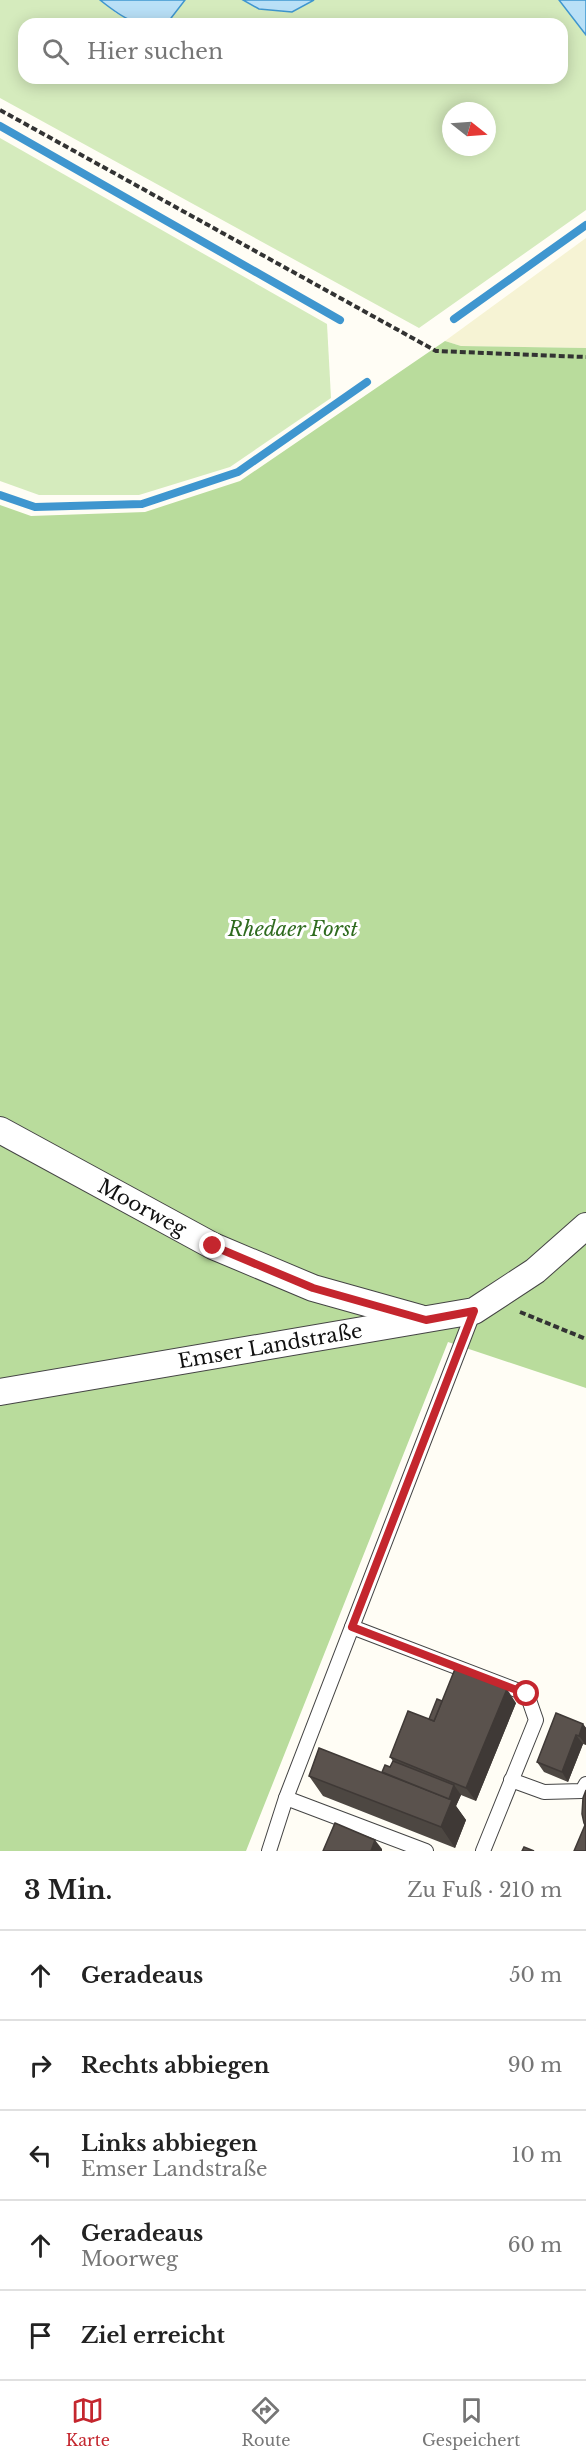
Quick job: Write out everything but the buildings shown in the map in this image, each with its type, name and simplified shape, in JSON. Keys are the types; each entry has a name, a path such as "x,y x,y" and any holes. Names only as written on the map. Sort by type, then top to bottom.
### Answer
{"street":[{"name":"Moorweg","path":"0,1130 213,1246 313,1288 426,1320"},
{"name":"Emser Landstraße","path":"0,1392 426,1320 483,1306 535,1271 586,1226"}],"lane":[{"path":"269,1851 286,1798 352,1627 483,1306"},
{"path":"352,1627 527,1694 536,1720 483,1851"},
{"path":"511,1780 544,1792 582,1791 586,1784"},
{"path":"286,1798 426,1851"}],"path":[{"path":"0,110 436,351 586,357"},
{"path":"483,1306 586,1339"}],"shaded area":[{"path":"586,238 586,348 461,346 445,341"}],"green space":[{"path":"0,0 100,0 126,18 18,18 18,84 568,84 568,18 171,18 185,0 243,0 259,9 292,12 314,0 559,0 586,35 586,210 419,328 0,98"},
{"path":"0,138 327,324 331,398 230,467 139,495 39,495 0,481"},
{"name":"Rhedaer Forst","path":"445,341 461,346 586,348 586,1388 448,1342 246,1851 0,1851 0,505 31,516 145,512 240,481"}],"water":[{"path":"100,0 185,0 171,18 126,18"},
{"path":"243,0 314,0 292,12 259,9"},
{"path":"559,0 586,0 586,35"}],"waterway":[{"path":"0,126 340,320"},
{"path":"454,319 586,225"},
{"path":"0,495 35,507 142,504 238,472 367,382"}],"route":[{"path":"213,1246 313,1288 426,1320 474,1311 352,1627 527,1694"}]}
